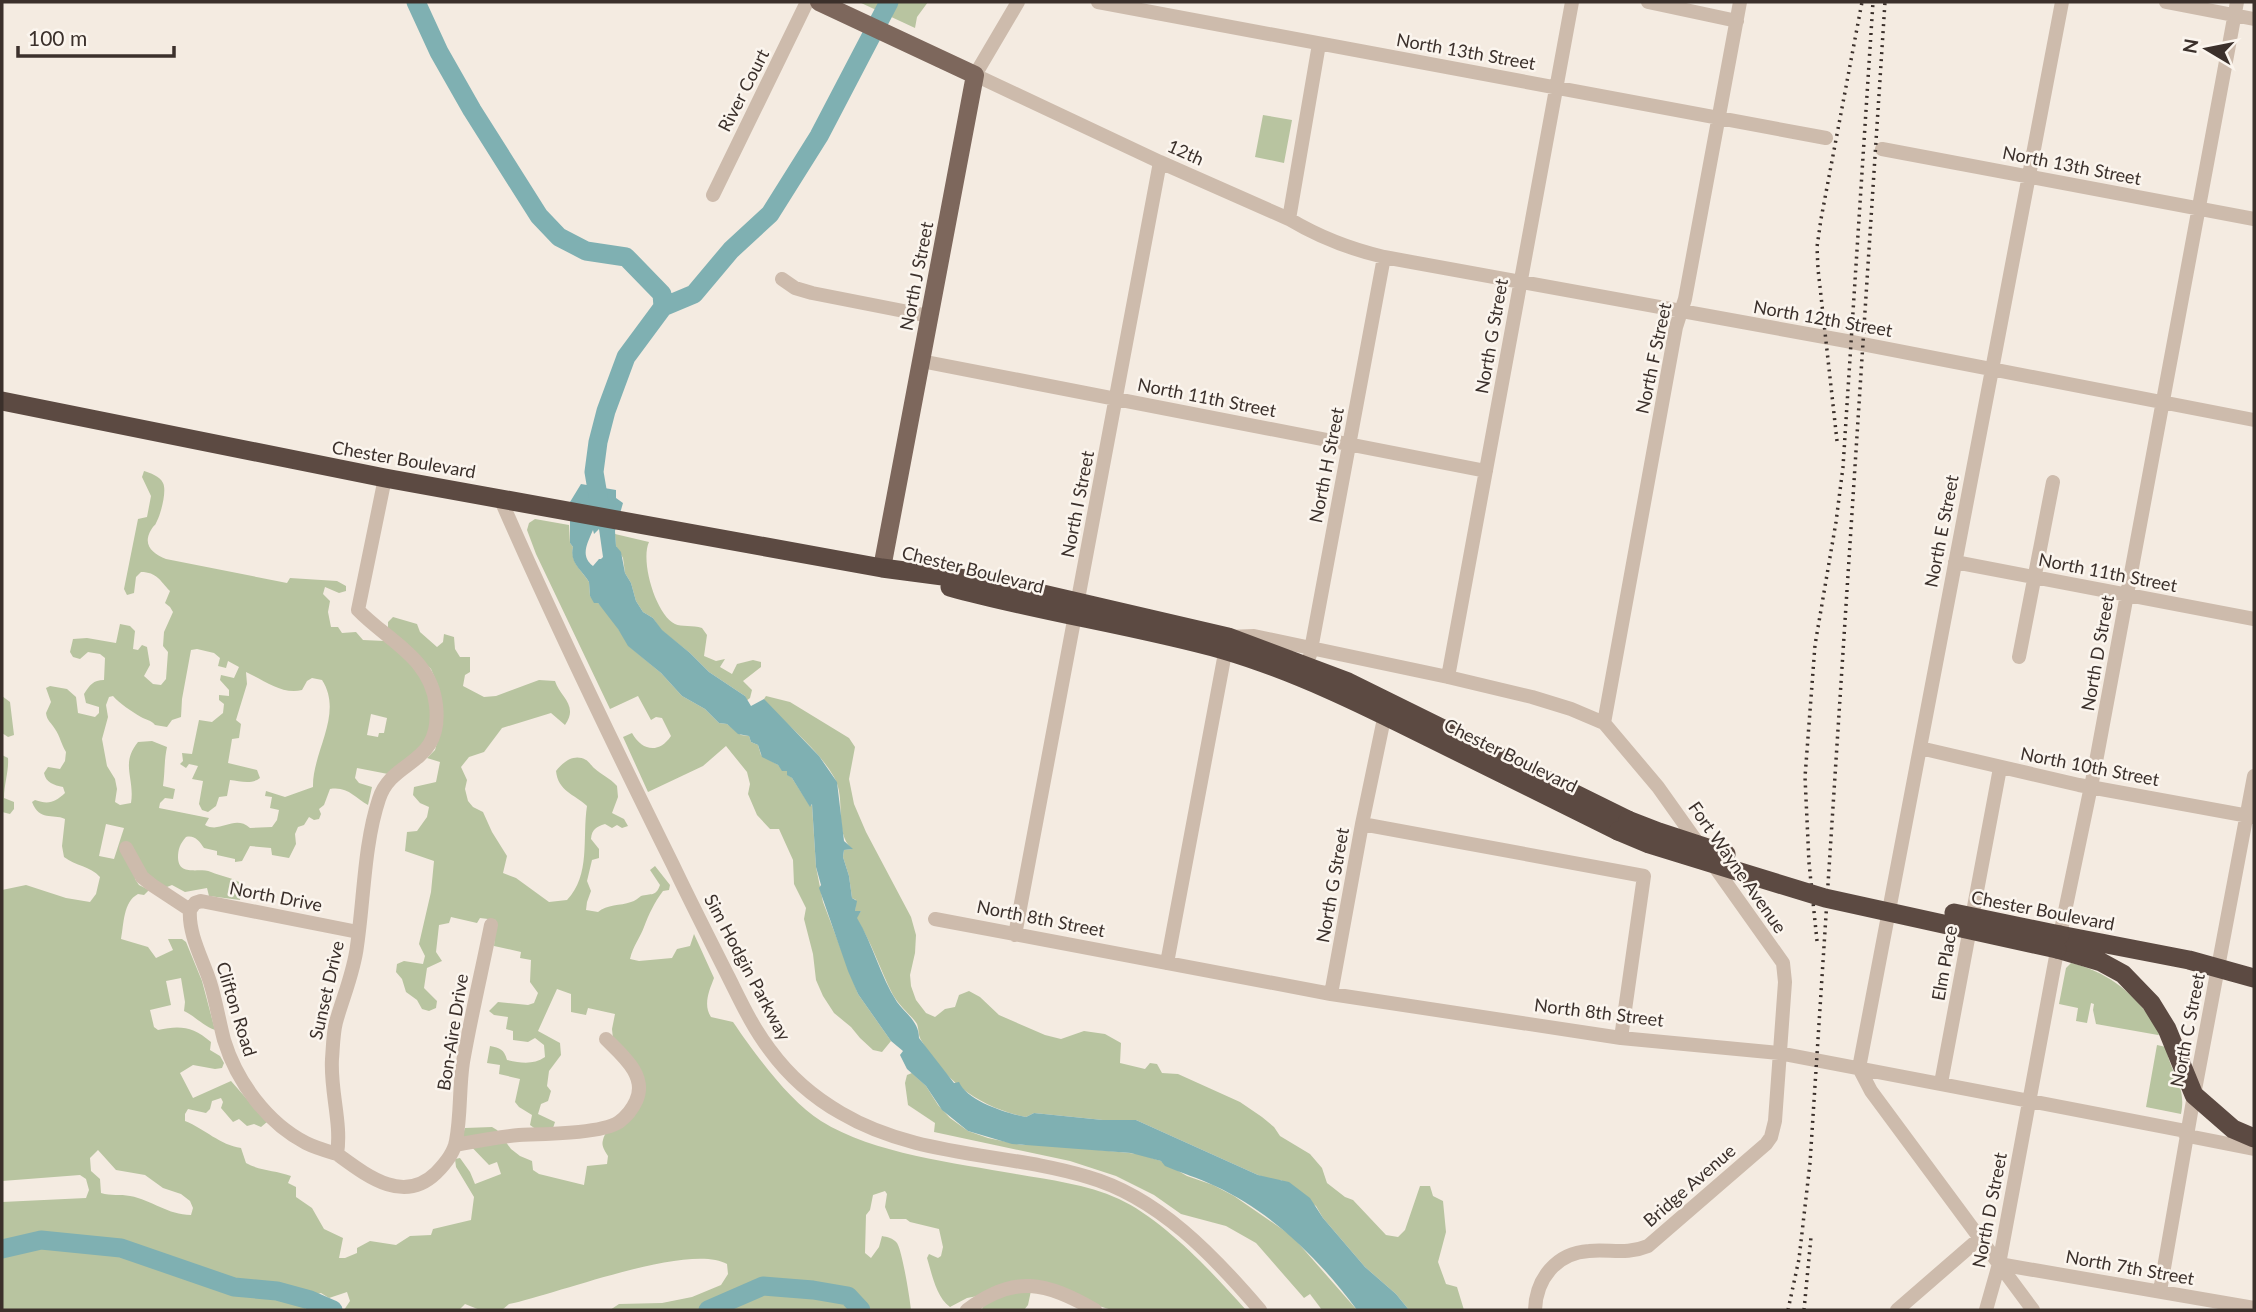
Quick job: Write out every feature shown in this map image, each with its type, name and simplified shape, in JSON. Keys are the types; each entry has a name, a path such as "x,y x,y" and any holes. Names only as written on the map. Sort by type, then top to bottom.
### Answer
{"highway":[{"name":"Chester Boulevard","path":"2,401 385,478 882,568 993,599 1077,608 1308,665 1387,708 1623,825 1649,844 1825,898 1890,906 2058,942 2189,960 2254,978"},
{"name":"Chester Boulevard","path":"2058,942 2123,974 2151,1003 2168,1029 2194,1095"},
{"path":"2194,1095 2233,1129 2254,1138"}],"main road":[{"path":"819,2 975,75"},
{"name":"North J Street","path":"882,568 975,75"}],"street":[{"name":"River Court","path":"713,195 807,2"},
{"name":"North J Street","path":"975,75 1018,2"},
{"name":"North 13th Street","path":"1098,2 1826,138"},
{"name":"North G Street","path":"1448,677 1572,2"},
{"path":"1648,2 1737,21"},
{"name":"North F Street","path":"1604,723 1676,327 1685,299 1740,2"},
{"name":"North E Street","path":"1859,1068 2062,2"},
{"path":"2166,2 2236,8 2254,19"},
{"name":"North D Street","path":"1986,1310 1999,1264 2058,942 2091,786 2236,8"},
{"path":"1289,219 1319,44"},
{"name":"12th","path":"975,75 1340,245 1384,257"},
{"name":"North 13th Street","path":"1882,149 2254,219"},
{"name":"North I Street","path":"1015,935 1160,162"},
{"name":"North 12th Street","path":"1384,257 2254,420"},
{"name":"North H Street","path":"1308,665 1384,257"},
{"path":"782,279 794,288 812,293 929,316"},
{"name":"North 11th Street","path":"921,361 1486,471"},
{"name":"Sunset Drive","path":"337,1154 340,1140 331,1074 333,1038 358,946 368,853 378,801 387,784 427,749 433,739 436,721 435,694 426,672 403,647 358,610 385,478"},
{"path":"2019,657 2053,482"},
{"name":"Sim Hodgin Parkway","path":"508,499 530,568 708,937 754,1026 789,1073 810,1092 841,1113 893,1137 948,1151 1073,1172 1122,1190 1150,1206 1182,1230 1260,1310"},
{"name":"North 11th Street","path":"1955,562 2254,619"},
{"name":"Chester Boulevard","path":"1226,644 1254,636 1308,665 1448,677 1532,697 1604,723"},
{"path":"1167,963 1226,644"},
{"name":"North G Street","path":"1331,995 1362,824 1387,708"},
{"name":"Fort Wayne Avenue","path":"1604,723 1658,787 1783,963 1785,982 1779,1053"},
{"name":"North 10th Street","path":"1920,748 2000,768 2251,816"},
{"name":"Elm Place","path":"1941,1083 2000,768"},
{"name":"North C Street","path":"2160,1291 2230,904 2251,816 2254,776"},
{"path":"1362,824 1644,876 1621,1038"},
{"path":"126,848 142,877 190,910"},
{"name":"North Drive","path":"190,910 195,903 201,901 358,932"},
{"name":"Clifton Road","path":"190,910 191,928 211,985 224,1038 242,1081 261,1107 278,1124 307,1144 337,1154"},
{"name":"North 8th Street","path":"935,919 1331,995 1621,1038 1779,1053 2182,1130 2188,1136 2254,1149"},
{"name":"Bon-Aire Drive","path":"455,1145 464,1059 491,925"},
{"path":"337,1154 364,1173 391,1186 404,1187 425,1182 443,1165 455,1145 499,1137 590,1130 617,1124 631,1112 638,1097 639,1081 631,1064 606,1039"},
{"name":"Bridge Avenue","path":"1535,1310 1542,1279 1555,1265 1578,1253 1629,1252 1648,1246 1766,1144 1771,1137 1775,1121 1779,1053"},
{"path":"1859,1068 1871,1091 2033,1310"},
{"path":"1897,1310 1980,1238"},
{"name":"North 7th Street","path":"1999,1264 2254,1308"},
{"path":"967,1310 999,1290 1027,1285 1054,1291 1095,1310"}],"green space":[{"path":"859,2 928,2 917,17 915,28"},
{"path":"1263,115 1292,120 1284,163 1255,157"},
{"path":"144,471 152,474 160,478 164,487 160,513 148,540 150,548 157,554 166,559 287,583 290,578 337,581 346,586 346,591 339,593 325,587 323,594 330,601 328,612 331,627 338,627 342,633 356,632 363,640 385,641 407,659 427,687 432,715 427,741 388,774 357,768 355,778 359,783 372,787 368,805 347,791 330,789 324,805 319,809 319,819 309,817 304,825 298,827 295,834 296,844 289,858 272,855 271,848 250,846 242,861 235,862 235,859 217,855 217,851 204,848 194,838 186,837 178,852 182,868 211,872 243,884 240,900 209,896 207,888 185,892 172,885 167,887 135,879 139,885 149,890 144,895 138,894 129,902 121,939 148,947 156,958 173,950 168,939 182,939 186,942 202,981 215,1030 184,1011 181,978 166,981 171,1005 150,1010 154,1027 158,1030 180,1028 198,1033 211,1042 210,1050 220,1056 224,1063 222,1068 215,1069 193,1065 180,1073 193,1098 231,1081 267,1122 261,1127 254,1124 247,1126 239,1119 233,1122 221,1108 221,1098 212,1101 206,1113 188,1109 185,1121 226,1144 241,1148 246,1163 291,1176 288,1183 296,1187 296,1197 312,1208 324,1229 343,1238 339,1258 357,1253 357,1248 370,1241 396,1245 410,1236 431,1235 433,1229 471,1220 474,1197 456,1167 455,1159 460,1158 475,1184 501,1174 497,1162 489,1165 462,1137 465,1128 492,1127 511,1149 532,1161 533,1170 539,1174 584,1185 587,1166 607,1164 608,1156 603,1144 605,1135 641,1095 613,1039 615,1014 588,1008 586,1015 571,1012 571,994 557,989 538,1031 560,1043 561,1055 549,1071 547,1086 551,1091 548,1101 541,1104 538,1114 555,1122 553,1128 537,1130 530,1125 532,1115 515,1102 520,1079 499,1074 500,1065 487,1063 490,1046 501,1050 507,1060 512,1061 531,1062 545,1057 544,1045 535,1038 528,1042 513,1040 513,1031 506,1029 508,1017 494,1015 489,1011 498,1002 528,1005 534,1003 538,993 530,982 531,960 520,958 521,952 494,946 496,920 480,918 477,923 451,917 449,923 439,925 436,952 442,961 427,968 424,988 437,1001 436,1008 429,1011 422,1009 417,1000 406,992 402,979 396,972 397,964 404,961 423,964 425,956 419,944 431,892 434,861 405,851 407,832 417,831 427,817 429,807 420,803 413,795 414,787 436,782 440,762 427,758 435,750 442,724 439,688 431,669 388,628 388,622 393,617 417,624 420,632 437,647 443,642 444,634 454,637 455,649 460,657 470,657 470,672 465,675 463,686 484,697 496,696 539,680 555,681 567,702 570,712 565,725 551,713 502,728 484,752 469,757 461,767 467,780 465,789 468,801 483,812 507,856 503,873 516,878 549,902 567,900 575,890 583,868 587,806 563,788 556,771 573,758 587,760 617,786 618,797 612,813 624,819 628,826 622,828 617,825 612,828 605,824 592,833 591,839 599,849 599,858 592,860 587,881 591,891 586,910 598,912 655,893 660,885 650,870 655,866 670,885 669,890 663,891 654,904 630,959 639,961 672,958 677,949 690,946 694,934 714,978 707,1003 711,1017 733,1022 773,1076 797,1102 821,1121 865,1142 916,1156 1068,1183 1119,1199 1136,1208 1170,1234 1203,1264 1246,1310 1112,1310 1032,1286 1028,1305 1024,1310 980,1310 983,1308 983,1295 967,1298 950,1307 938,1291 927,1258 929,1254 938,1258 941,1256 943,1247 939,1229 906,1219 890,1219 885,1207 885,1191 873,1195 870,1210 866,1215 865,1253 871,1258 879,1247 882,1236 897,1243 911,1310 610,1310 619,1304 662,1303 692,1297 721,1285 728,1274 727,1264 709,1259 683,1260 621,1272 509,1304 502,1310 480,1310 465,1304 459,1310 344,1310 350,1301 347,1292 329,1298 321,1293 310,1296 305,1310 2,1310 2,1202 86,1198 89,1190 86,1179 80,1175 2,1181 2,890 26,885 66,898 90,902 96,894 100,877 92,870 64,857 62,846 65,819 43,815 32,802 52,802 65,793 63,787 49,781 44,773 48,767 60,769 66,752 48,720 46,713 51,702 46,688 50,686 67,689 76,697 78,713 95,717 99,713 99,707 86,703 84,694 92,684 104,680 105,658 100,654 88,652 80,659 73,657 70,652 73,639 87,638 116,643 120,624 130,626 135,631 133,649 138,650 142,645 147,647 150,665 144,676 153,684 161,685 166,679 168,652 163,646 164,632 173,612 165,603 170,591 155,575 146,572 141,572 136,577 134,593 127,595 124,589 138,519 147,517 151,496 142,477","holes":["191,650 214,653 220,658 218,666 226,668 228,661 239,667 234,678 221,675 220,680 229,690 229,696 219,695 219,700 224,704 223,713 212,722 199,720 192,754 182,753 183,761 180,764 186,768 189,764 198,766 192,779 203,781 199,804 202,810 208,812 216,806 219,797 227,796 230,780 249,782 260,778 257,770 228,763 232,739 239,738 241,724 236,720 247,684 246,672 273,686 295,691 302,690 312,678 322,680 328,693 329,720 313,787 285,797 266,791 265,796 272,797 270,808 279,810 272,827 250,828 238,823 211,827 205,825 209,818 159,808 165,798 173,799 175,789 163,786 167,747 152,741 138,742 130,757 131,803 120,805 115,802 115,779 107,766 102,739 108,717 106,705 109,697 113,696 155,725 167,727 172,720 181,717","371,714 387,718 384,733 379,733 378,737 367,735","106,824 124,828 114,859 99,856","98,1150 116,1170 145,1175 163,1188 181,1194 190,1201 193,1208 191,1215 175,1213 130,1196 101,1193 100,1179 91,1171 90,1158"]},
{"path":"535,519 569,525 573,558 589,582 590,596 610,616 630,647 661,673 682,696 705,709 719,723 727,724 741,735 749,736 751,742 758,745 761,755 787,771 810,806 812,805 816,867 823,902 858,994 891,1041 882,1052 873,1050 860,1038 834,1013 823,996 816,980 804,919 806,908 794,884 793,860 779,829 770,829 757,815 748,794 750,784 747,772 726,746 703,766 648,792 623,737 632,733 641,744 656,748 671,736 662,718 651,720 638,696 610,709 536,554 527,530 529,523"},
{"path":"615,534 649,542 648,574 656,599 668,619 675,624 702,628 707,635 704,656 716,661 725,659 720,667 732,674 737,664 753,660 761,662 761,667 743,681 752,690 750,698 746,701 745,696 709,672 661,630 653,618 643,612 625,573"},
{"path":"2,696 10,702 14,735 8,737 2,733"},
{"path":"766,696 790,702 849,738 855,747 849,779 854,804 911,917 916,935 911,986 916,1000 926,1013 935,1017 945,1009 955,1007 959,995 969,991 980,997 999,1015 1045,1035 1061,1039 1084,1031 1105,1034 1121,1043 1120,1063 1145,1069 1150,1063 1157,1064 1162,1073 1178,1074 1240,1102 1262,1117 1280,1136 1310,1154 1322,1168 1327,1183 1353,1200 1386,1235 1398,1237 1405,1230 1420,1186 1430,1186 1433,1196 1443,1201 1446,1232 1438,1262 1446,1284 1457,1287 1464,1310 1409,1310 1396,1294 1365,1267 1316,1206 1281,1180 1258,1175 1136,1120 1103,1120 1034,1113 1026,1117 993,1107 952,1080 930,1055 920,1038 917,1024 893,995 856,918 861,911 855,911 856,900 852,898 843,857 844,850 852,849 843,833 840,795 834,777 811,747 765,702"},
{"path":"2,755 8,758 4,798 14,802 14,809 10,814 2,812"},
{"path":"2071,963 2099,973 2123,988 2144,1009 2160,1034 2096,1024 2094,1004 2091,1003 2087,1023 2076,1021 2078,1008 2059,1004 2066,968"},
{"path":"2157,1045 2166,1047 2180,1087 2181,1114 2146,1107"},
{"path":"912,1073 926,1086 950,1118 968,1131 1022,1145 1139,1154 1161,1161 1187,1176 1234,1196 1292,1236 1357,1310 1322,1310 1310,1294 1304,1298 1256,1243 1226,1226 1181,1214 1154,1195 1116,1176 1070,1161 934,1132 935,1123 908,1105 905,1083 907,1075"}],"water":[{"path":"581,484 616,490 616,498 623,503 615,531 616,546 621,552 625,573 643,612 653,618 662,630 709,672 745,696 751,706 764,699 819,756 837,782 844,841 853,849 844,850 843,857 852,898 857,901 855,911 861,911 857,918 891,992 914,1023 919,1038 954,1083 959,1082 970,1095 988,1105 1026,1117 1034,1113 1103,1120 1136,1120 1258,1175 1289,1182 1310,1198 1323,1218 1365,1267 1396,1294 1409,1310 1357,1310 1311,1256 1275,1223 1236,1197 1165,1166 1161,1161 1131,1153 1012,1144 968,1131 942,1110 926,1086 907,1069 900,1055 903,1051 891,1041 858,994 848,971 819,888 821,885 816,867 812,804 810,807 792,778 787,775 787,771 782,771 778,765 762,757 758,745 751,742 749,736 738,734 727,724 719,723 705,709 682,696 661,673 628,646 598,603 594,603 590,596 589,582 574,562 573,547 570,543 570,502","holes":["599,529 603,557 593,566 587,558 586,549 593,530 594,534"]}],"waterway":[{"path":"416,2 439,52 472,110 539,216 559,237 586,251 626,257 662,294 663,307"},
{"path":"601,513 594,472 598,442 606,411 626,357 663,307 694,294 731,250 770,214 819,136 889,2"},
{"path":"2,1249 41,1240 121,1248 234,1287 277,1291 333,1310"},
{"path":"708,1310 763,1286 848,1296 861,1310"}],"railway":[{"path":"1837,441 1817,247 1862,2"},
{"path":"1817,941 1809,863 1805,777 1815,645 1843,467 1873,2"},
{"path":"1788,1310 1799,1259 1810,1163 1885,2"},
{"path":"1804,1310 1811,1237"}]}
